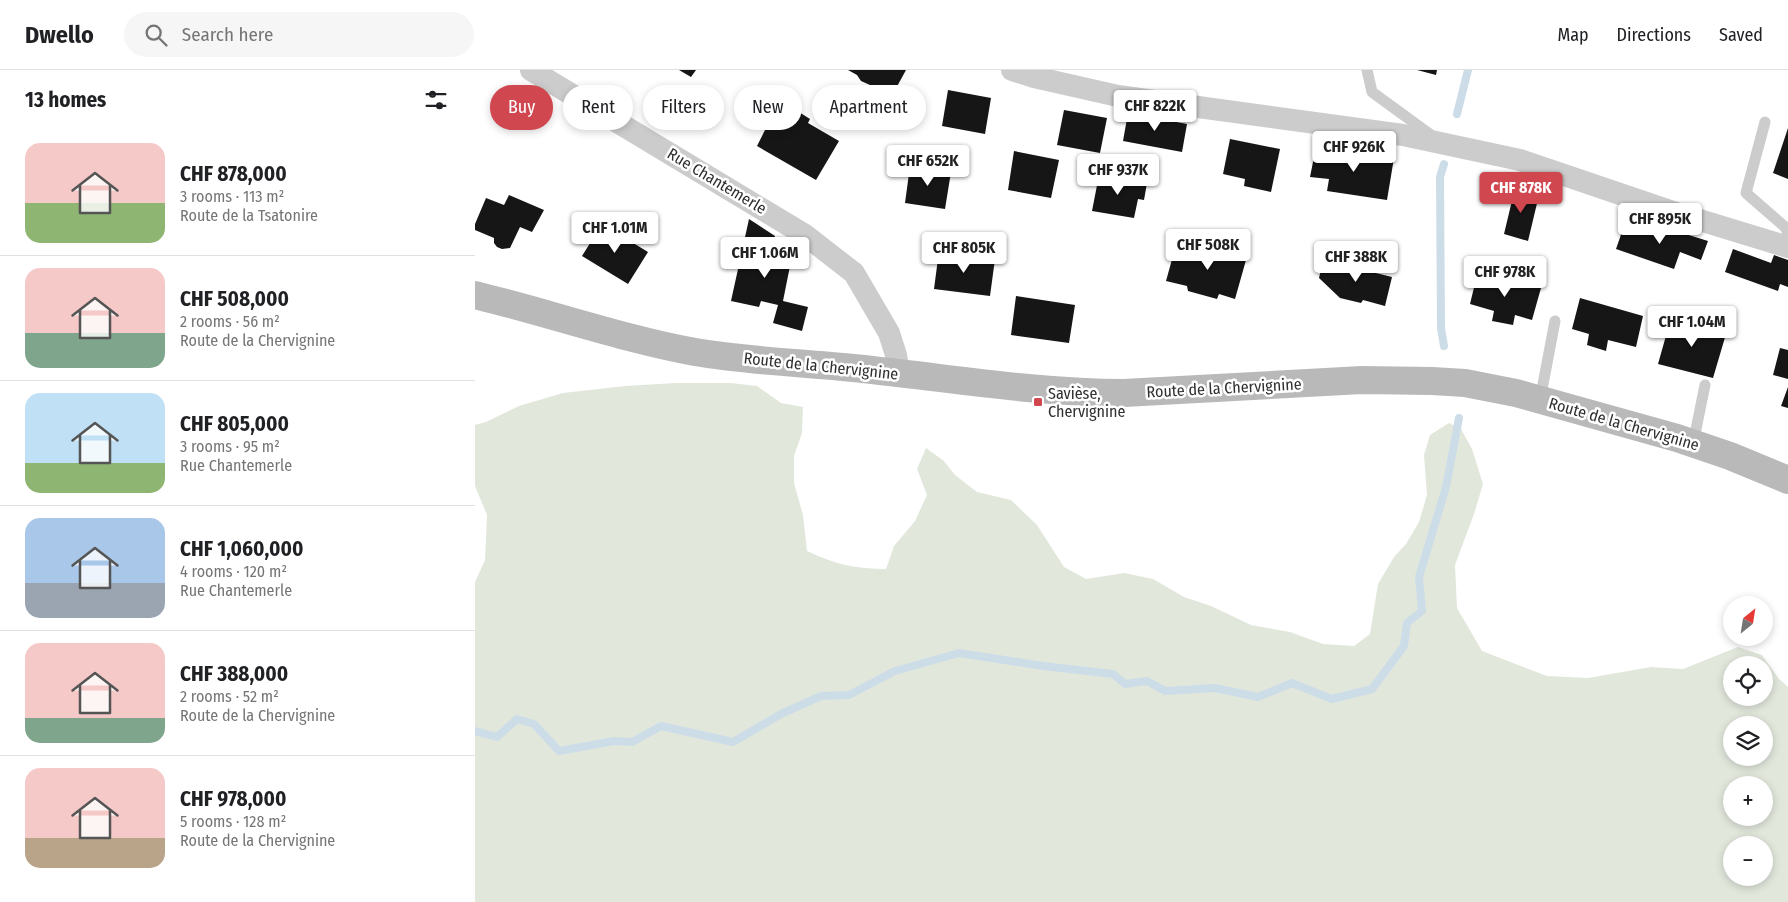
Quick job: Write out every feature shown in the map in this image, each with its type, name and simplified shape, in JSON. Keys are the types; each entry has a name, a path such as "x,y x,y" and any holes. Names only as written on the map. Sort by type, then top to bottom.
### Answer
{"street":[{"name":"Rue Chantemerle","path":"531,70 805,235 854,273 889,333 899,373"},
{"path":"1023,72 1118,96 1403,135 1520,160 1788,247"},
{"name":"Route de la Chervignine","path":"475,295 610,332 715,355 899,373 972,383 1088,393 1147,392 1362,380 1448,381 1499,389 1693,444 1731,456 1788,480"}],"lane":[{"path":"1367,70 1372,92 1442,143"},
{"path":"1765,122 1746,193 1785,227 1788,233"},
{"path":"1540,400 1555,321"},
{"path":"1693,444 1705,385"}],"shaded area":[{"path":"676,383 731,383 757,386 781,403 803,407 802,433 794,456 794,483 803,515 807,551 845,565 886,569 894,546 915,521 927,495 917,469 926,448 944,461 955,475 977,492 1011,500 1037,525 1064,567 1086,579 1124,573 1153,579 1184,597 1211,606 1251,625 1290,632 1323,644 1354,646 1370,634 1378,584 1394,557 1406,544 1419,522 1427,495 1424,455 1430,435 1449,423 1461,429 1472,449 1483,484 1455,565 1457,608 1482,651 1547,676 1588,678 1651,667 1683,669 1738,647 1763,656 1723,656 1723,706 1773,706 1773,671 1788,687 1788,902 475,902 475,582 485,560 487,515 475,486 475,425 486,422 519,406 563,393 625,386"}],"building":[{"path":"679,70 696,70 691,77"},
{"path":"848,70 906,70 898,85 870,85 861,81 857,75"},
{"path":"1417,70 1437,70 1436,75"},
{"path":"948,90 991,98 985,134 942,126"},
{"path":"1064,110 1107,118 1100,153 1057,145"},
{"path":"1128,113 1187,124 1182,152 1123,141"},
{"path":"802,114 810,119 808,123 812,125 812,130 820,130 839,141 816,180 757,146 765,130 802,130"},
{"path":"1788,128 1788,179 1773,173"},
{"path":"1230,139 1280,149 1271,192 1244,186 1245,179 1223,174"},
{"path":"1316,147 1394,158 1387,200 1327,191 1329,179 1310,177"},
{"path":"1014,151 1059,160 1051,198 1008,190"},
{"path":"910,166 951,172 945,209 905,203"},
{"path":"1099,175 1147,183 1144,200 1138,199 1134,218 1092,211"},
{"path":"1515,188 1539,195 1528,241 1504,234"},
{"path":"509,195 544,210 532,232 520,227 510,248 502,249 494,243 494,238 475,230 475,224 486,198 504,205"},
{"path":"749,219 775,236 769,262 790,266 783,301 808,307 802,331 773,323 778,305 761,301 759,307 731,301"},
{"path":"1625,223 1664,235 1666,228 1708,241 1701,260 1680,252 1674,269 1616,249"},
{"path":"602,224 648,252 628,284 582,256"},
{"path":"1176,245 1217,256 1220,246 1248,253 1235,299 1219,294 1217,299 1188,291 1187,286 1166,281"},
{"path":"1733,249 1771,263 1774,255 1788,260 1788,287 1780,284 1778,291 1725,272"},
{"path":"939,251 995,259 990,296 934,289"},
{"path":"1323,260 1392,277 1385,306 1363,300 1361,303 1340,298 1319,278"},
{"path":"1478,271 1541,288 1532,320 1515,315 1513,325 1492,321 1494,311 1470,304"},
{"path":"1016,296 1075,305 1069,343 1011,335"},
{"path":"1580,298 1643,316 1636,347 1608,340 1606,351 1587,345 1589,334 1572,329"},
{"path":"1671,318 1726,334 1713,378 1658,364"},
{"path":"1780,348 1788,350 1788,379 1773,375"},
{"path":"1788,387 1788,408 1781,406"}],"waterway":[{"path":"1457,114 1468,70"},
{"path":"1444,164 1440,177 1441,328 1444,346"},
{"path":"475,731 497,737 517,719 534,724 559,751 614,741 632,742 661,726 733,742 781,714 821,696 849,695 895,671 959,653 1043,666 1113,674 1125,684 1147,681 1165,691 1215,688 1258,697 1292,683 1332,699 1372,689 1404,646 1407,623 1422,611 1419,577 1446,487 1459,418"}],"place":[{"name":"Savièse, Chervignine","path":"1038,402"}]}
